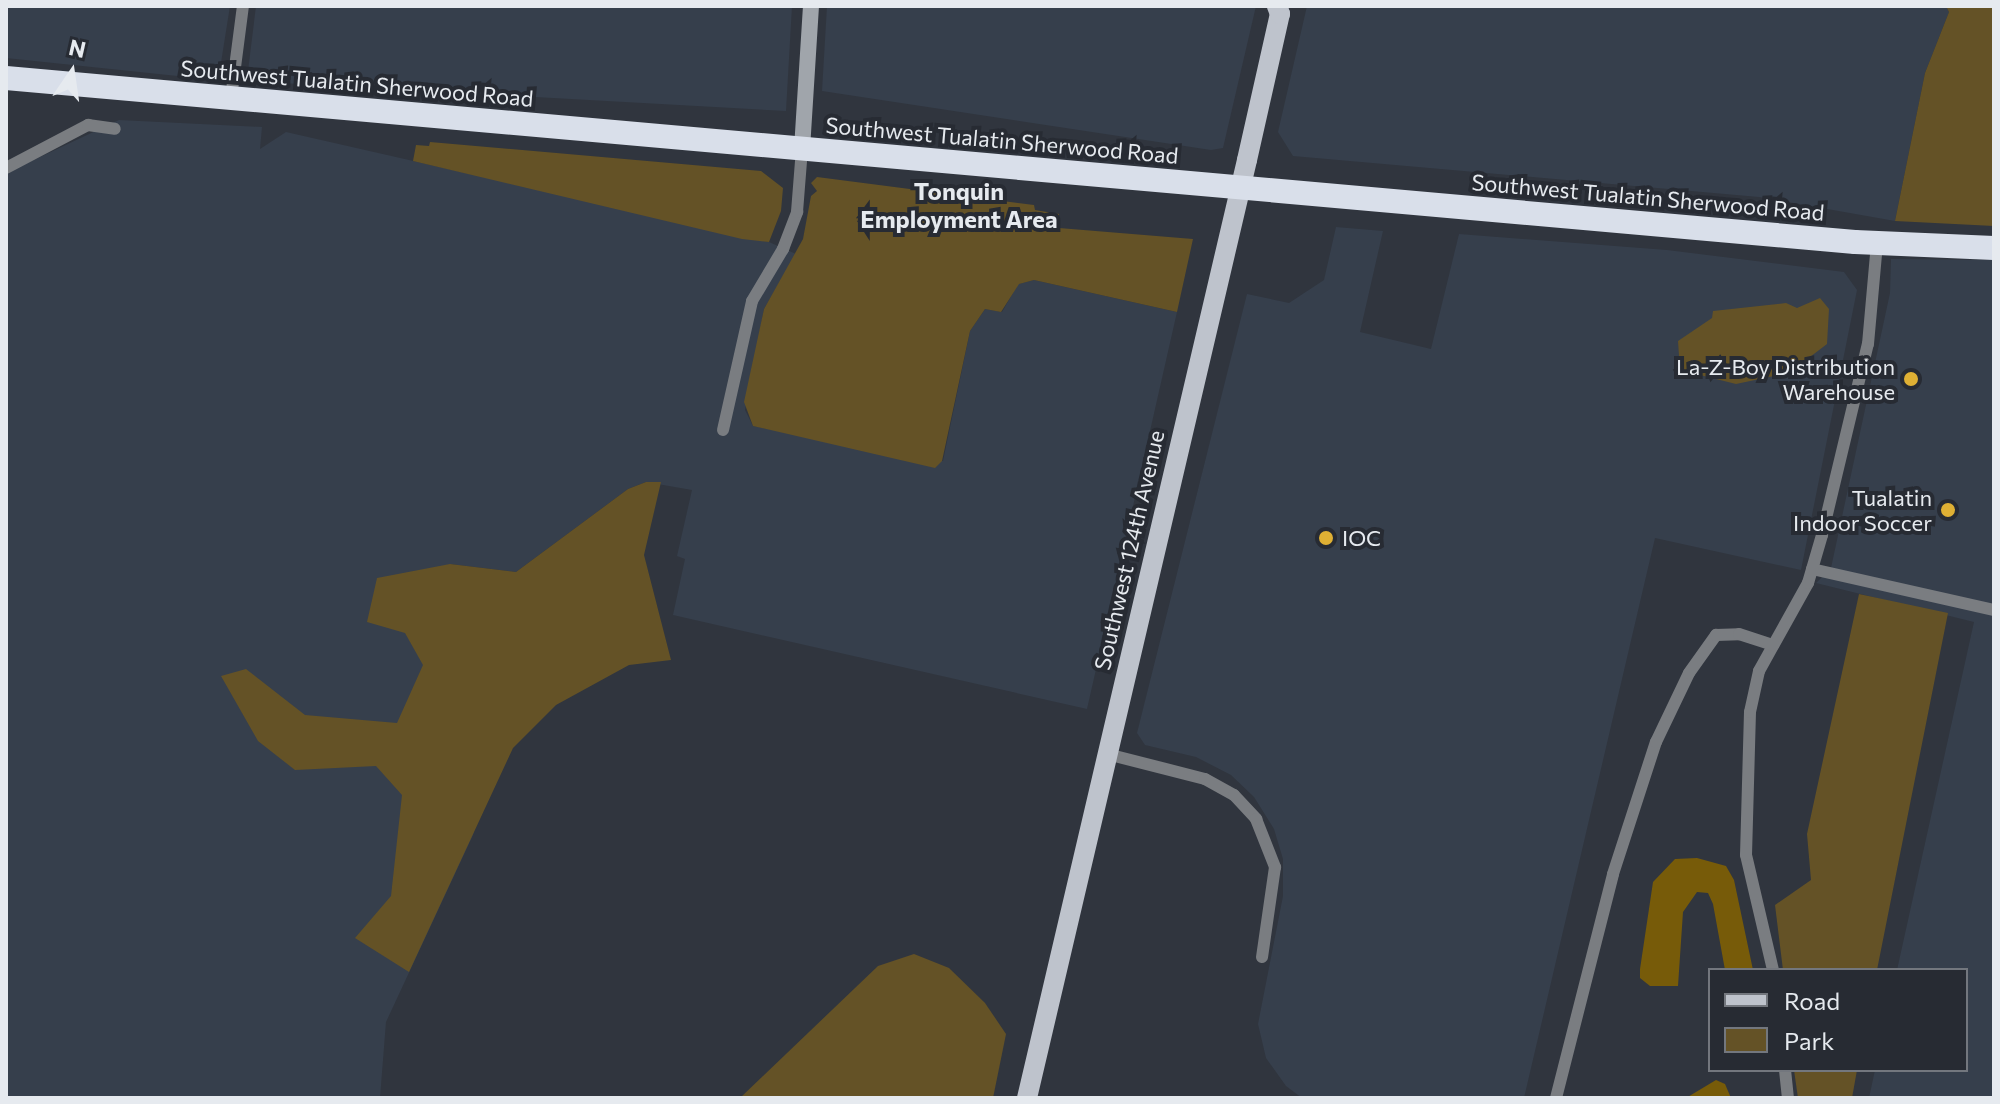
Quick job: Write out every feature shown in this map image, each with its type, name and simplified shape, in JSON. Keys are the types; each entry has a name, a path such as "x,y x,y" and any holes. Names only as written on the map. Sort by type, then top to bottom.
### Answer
{"highway":[{"name":"Southwest Tualatin Sherwood Road","path":"6,78 1877,244 1994,248"}],"main road":[{"name":"Southwest 124th Avenue","path":"1027,1098 1281,9"}],"street":[{"path":"231,98 243,6"},
{"path":"723,430 752,301 783,249 797,212 811,6"},
{"path":"6,168 88,125 115,129"},
{"path":"1773,968 1746,855 1744,819 1750,712 1759,671 1812,569 1862,372 1877,244"},
{"path":"1812,569 1994,610"},
{"path":"1556,1098 1613,874 1669,715 1716,635 1739,634 1773,645"},
{"path":"1107,754 1205,779 1234,795 1256,819 1275,867 1262,957"},
{"path":"1785,1072 1788,1098"}],"shaded area":[{"path":"6,6 230,6 220,69 206,79 6,58"},
{"path":"256,6 792,6 786,111 263,82 248,71"},
{"path":"827,6 1256,6 1223,148 1211,150 822,91"},
{"path":"1307,6 1946,6 1949,12 1925,73 1895,221 1759,197 1293,156 1278,132"},
{"path":"119,120 262,127 260,149 286,132 769,242 796,254 764,309 745,410 753,426 943,461 970,331 985,309 1002,312 1018,284 1034,280 1177,312 1087,709 673,615 685,559 677,556 692,490 646,482 628,489 516,572 450,564 531,613 473,835 386,1022 380,1098 6,1098 6,173"},
{"path":"1336,227 1383,231 1360,332 1431,349 1459,234 1667,250 1844,272 1857,290 1801,570 1655,538 1524,1098 1302,1098 1286,1086 1266,1058 1258,1024 1283,896 1283,859 1274,829 1254,797 1231,775 1196,757 1145,745 1137,733 1247,294 1289,303 1324,280"},
{"path":"1891,259 1994,260 1994,1098 1869,1098 1875,1072 1968,1072 1968,968 1897,968 1974,622 1816,583 1831,568 1890,293"},
{"path":"1697,858 1726,866 1734,880 1753,968 1725,968 1713,904 1708,893 1697,892 1683,912 1678,986 1650,986 1640,978 1653,882 1675,859"},
{"path":"1716,1080 1725,1084 1731,1098 1686,1098"}],"green space":[{"path":"1946,6 1994,6 1994,226 1895,221 1925,73 1949,12"},
{"path":"430,142 761,171 783,188 781,211 769,242 742,239 413,161 416,145 429,146"},
{"path":"817,177 1034,205 1035,210 1059,214 1059,228 1193,239 1177,312 1034,280 1019,284 1001,312 985,309 970,331 942,461 935,468 753,426 744,402 764,309 803,239 811,196 817,191 811,183"},
{"path":"1820,298 1829,309 1827,344 1789,373 1736,384 1680,370 1678,341 1712,318 1713,311 1786,303 1797,308"},
{"path":"646,482 661,482 644,555 671,660 629,665 556,705 513,748 409,972 355,938 391,896 402,795 376,766 295,770 258,741 221,676 246,669 305,715 397,723 423,665 405,633 367,622 377,578 450,564 516,572 628,489"},
{"path":"1859,594 1948,613 1877,968 1783,968 1775,905 1811,880 1807,834"},
{"path":"914,954 949,968 985,1003 1006,1034 993,1098 740,1098 878,966"},
{"path":"1794,1072 1857,1072 1852,1098 1798,1098"}],"place":[{"name":"La-Z-Boy Distribution Warehouse","path":"1911,379"},
{"name":"Tualatin Indoor Soccer","path":"1948,510"},
{"name":"IOC","path":"1326,538"}],"district":[{"name":"Tonquin Employment Area","path":"959,205"}]}
